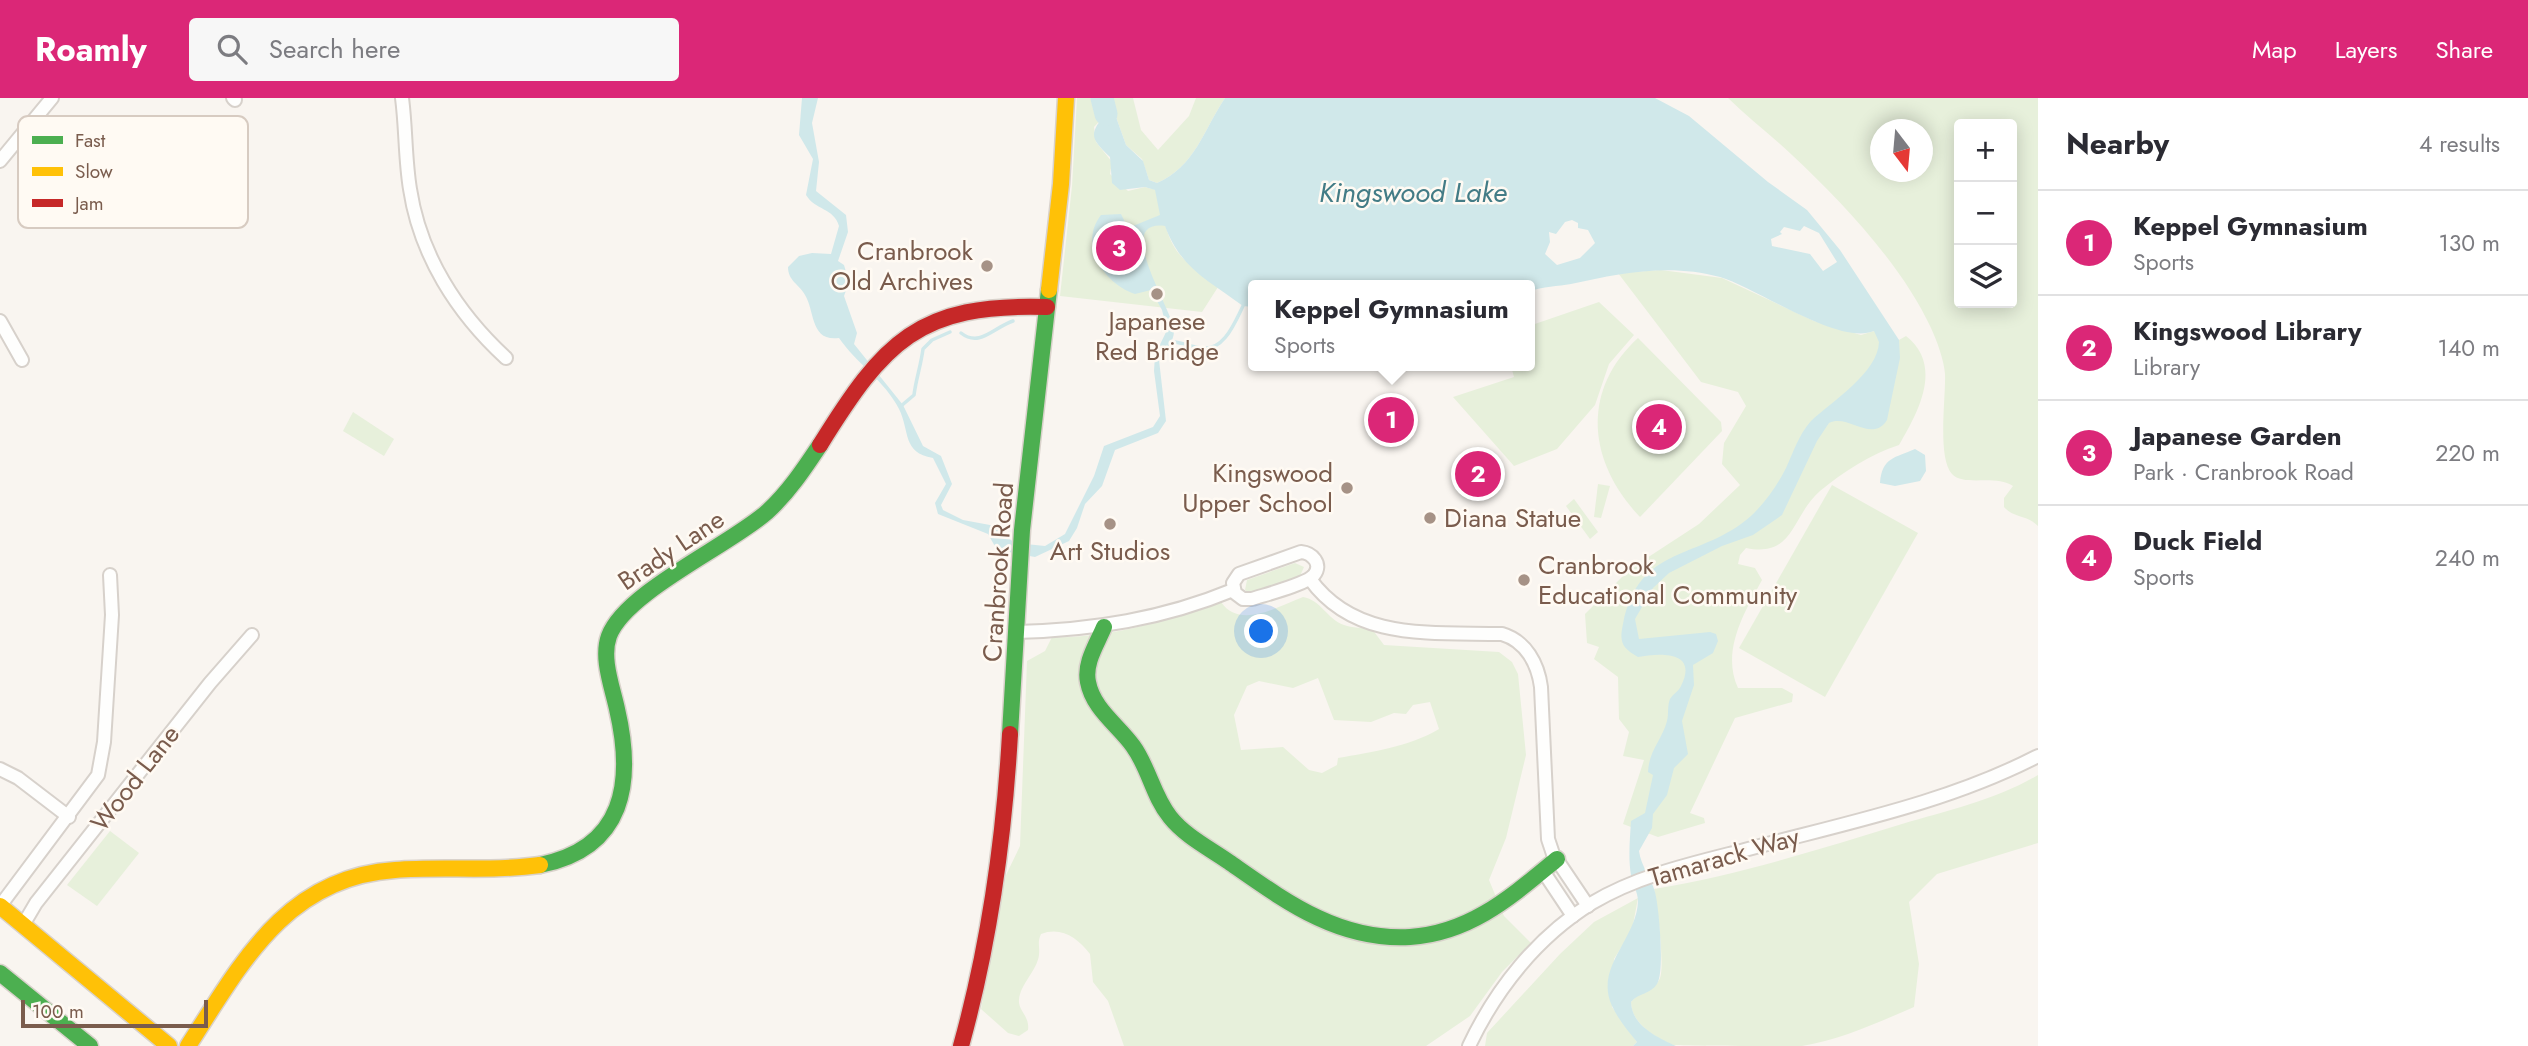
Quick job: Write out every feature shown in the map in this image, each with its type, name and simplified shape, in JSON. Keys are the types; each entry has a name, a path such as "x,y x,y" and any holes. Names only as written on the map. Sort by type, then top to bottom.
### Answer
{"street":[{"path":"37,116 52,98"},
{"path":"402,98 409,186 419,227 435,266 456,303 472,325 506,358"},
{"name":"Cranbrook Road","path":"961,1046 984,953 1008,777 1022,530 1047,307 1066,98"},
{"path":"0,161 18,139"},
{"name":"Brady Lane","path":"188,1046 211,1008 260,942 298,905 324,887 349,877 390,870 542,865 579,853 605,831 622,797 627,771 607,653 608,639 615,621 634,603 740,534 778,501 815,457 869,369 901,339 943,316 987,305 1047,307"},
{"path":"0,321 22,359"},
{"path":"1301,552 1311,555 1317,564 1316,573 1310,579 1252,599 1240,598 1233,590 1234,580 1239,574 1301,552"},
{"path":"110,575 112,615 102,759 98,775 0,906 169,1046"},
{"path":"1310,579 1335,608 1375,624 1413,632 1502,634 1513,638 1527,650 1540,681 1548,835 1557,859 1588,906"},
{"path":"1017,632 1104,627 1164,614 1233,590"},
{"path":"1104,627 1088,670 1088,684 1102,711 1139,754 1164,809 1188,834 1296,910 1358,933 1392,938 1428,935 1469,924 1489,915 1557,859"},
{"name":"Wood Lane","path":"23,925 36,903 210,683 252,635"},
{"name":"Tamarack Way","path":"1469,1046 1509,979 1538,947 1573,916 1619,889 1668,870 1948,795 2038,756"},
{"path":"0,769 18,778 69,817"},
{"path":"1543,870 1573,916"},
{"path":"2,979 90,1046"}],"green space":[{"path":"1077,98 1133,98 1141,130 1158,150 1189,116 1196,98 1225,98 1190,157 1170,176 1157,183 1149,180 1142,159 1126,145 1116,117 1106,114 1094,127 1096,142 1112,162 1110,174 1128,191 1145,187 1156,190 1174,247 1190,265 1218,287 1202,312 1060,296 1072,186"},
{"path":"1728,98 2038,98 2038,526 2004,507 2004,498 2013,486 1998,481 1964,480 1952,474 1947,466 1943,441 1943,363 1919,304 1869,236 1792,155"},
{"path":"1661,270 1722,278 1814,321 1861,335 1874,331 1899,340 1906,336 1924,361 1925,375 1920,404 1899,445 1858,464 1820,491 1783,541 1774,547 1746,548 1740,555 1738,564 1755,568 1762,580 1737,632 1733,646 1733,674 1738,688 1782,688 1793,694 1792,702 1735,718 1690,813 1704,818 1705,823 1658,837 1623,824 1644,760 1623,756 1629,732 1619,719 1618,677 1594,659 1599,647 1587,643 1585,614 1630,569 1699,524 1740,485 1722,464 1724,443 1746,406 1738,392 1701,382 1618,273"},
{"path":"1599,302 1634,335 1609,364 1595,405 1557,449 1514,466 1453,397 1514,377 1512,371 1535,371 1535,324"},
{"path":"1638,338 1721,422 1722,431 1640,517 1610,474 1601,451 1598,427 1599,404 1607,381 1619,359"},
{"path":"353,412 394,439 384,456 343,431"},
{"path":"1598,484 1610,486 1601,518 1594,517"},
{"path":"1832,485 1918,533 1825,697 1739,648"},
{"path":"1574,499 1598,532 1590,539 1566,506"},
{"path":"1295,563 1304,567 1300,576 1250,594 1245,590 1247,580"},
{"path":"1303,597 1344,625 1372,629 1384,645 1499,652 1512,662 1518,674 1526,755 1506,838 1489,880 1504,916 1531,943 1502,972 1470,1016 1426,1046 1124,1046 1108,1001 1093,982 1090,954 1069,935 1048,932 1041,934 1038,961 1020,994 1019,1004 1028,1030 1019,1036 1008,1033 981,1009 1006,875 1020,846 1027,661 1045,651 1052,637 1116,632 1159,622 1221,602 1229,610 1249,615 1272,610","holes":["1318,678 1334,720 1371,722 1394,713 1406,714 1413,705 1430,702 1439,729 1403,745 1338,758 1337,765 1322,773 1309,770 1283,747 1241,750 1234,715 1247,686 1259,681 1293,688"]},
{"path":"2038,775 2038,843 1937,874 1909,902 1919,964 1914,1007 1845,1035 1802,1046 1673,1045 1645,1029 1635,1017 1631,1002 1654,986 1660,978 1662,961 1654,889 1748,869 1810,852 1989,798"},
{"path":"110,831 139,853 97,906 67,885"},
{"path":"1638,898 1632,930 1614,959 1612,1007 1637,1042 1633,1046 1485,1046 1487,1033 1560,954 1594,922"}],"water":[{"name":"Kingswood Lake","path":"802,98 818,98 812,123 819,162 816,191 846,215 848,232 838,261 844,265 849,282 844,296 857,333 854,344 903,405 923,446 941,456 952,484 941,505 943,510 963,520 990,525 1015,543 1045,546 1065,534 1094,476 1104,446 1153,427 1160,416 1154,371 1155,355 1167,330 1162,310 1151,290 1135,294 1113,282 1098,262 1093,250 1092,238 1101,215 1121,214 1128,228 1160,215 1155,190 1145,187 1120,190 1112,183 1110,157 1094,136 1096,127 1106,114 1116,117 1126,145 1143,161 1149,180 1157,183 1170,176 1190,157 1225,98 1655,98 1689,116 1768,182 1807,210 1840,250 1899,340 1900,358 1887,420 1881,427 1867,429 1844,422 1829,423 1817,441 1782,515 1753,535 1722,546 1669,573 1653,588 1635,619 1639,639 1710,632 1716,634 1718,641 1713,653 1693,665 1694,685 1682,721 1688,754 1674,768 1667,795 1653,814 1652,828 1639,851 1657,900 1661,967 1657,984 1631,1002 1632,1010 1647,1030 1676,1046 1633,1046 1637,1042 1617,1016 1608,992 1608,978 1631,928 1638,901 1630,868 1631,821 1645,813 1653,775 1648,772 1651,757 1665,728 1670,699 1680,688 1685,674 1685,666 1674,656 1638,657 1628,651 1621,635 1623,624 1631,598 1643,579 1657,566 1732,530 1761,506 1782,475 1807,426 1871,365 1879,342 1874,331 1859,333 1820,323 1720,277 1664,270 1626,273 1535,290 1535,280 1248,280 1248,306 1243,306 1187,263 1165,226 1150,228 1144,237 1144,251 1174,331 1171,343 1159,360 1166,421 1158,433 1115,450 1102,486 1085,504 1077,528 1069,541 1035,557 997,550 988,534 938,514 935,503 946,484 933,458 916,451 912,446 899,409 878,381 839,338 830,338 818,330 803,291 790,276 788,267 799,256 812,253 831,254 839,226 829,212 814,204 806,195 813,159 799,135","holes":["1572,220 1578,223 1578,228 1588,230 1595,243 1580,258 1557,265 1545,254 1550,242 1549,232 1556,234 1565,222","1804,226 1819,233 1837,262 1823,271 1810,254 1772,246 1771,239 1782,234 1780,232 1784,227 1800,231"]},
{"path":"1915,449 1925,455 1926,471 1920,481 1895,486 1880,483 1887,463"}],"waterway":[{"path":"1102,98 1106,114"},
{"path":"1168,341 1201,348 1216,345 1228,334 1243,306"},
{"path":"961,333 968,337 981,337 1013,321"},
{"path":"901,406 914,395 923,349 932,340 950,332"}],"traffic: fast":[{"path":"1010,734 1022,530 1049,290"},
{"path":"540,865 568,856 590,844 606,827 617,808 623,786 624,762 622,736 606,653 609,636 619,619 656,586 767,512 789,489 820,445"},
{"path":"1104,627 1088,668 1091,692 1100,709 1127,738 1143,763 1164,809 1183,830 1198,841 1271,891 1314,916 1359,932 1384,937 1432,934 1452,928 1490,910 1557,859"},
{"path":"0,973 90,1046"}],"traffic: slow":[{"path":"1049,290 1061,184 1066,98"},
{"path":"188,1046 227,985 270,930 296,907 324,889 357,876 395,870 540,865"},
{"path":"0,906 169,1046"}],"traffic: jam":[{"path":"820,445 864,379 886,355 909,336 935,322 966,312 1047,307"},
{"path":"961,1046 980,969 994,892 1010,734"}],"place":[{"name":"Japanese Garden","path":"1119,248"},
{"name":"Cranbrook Old Archives","path":"987,266"},
{"name":"Japanese Red Bridge","path":"1157,294"},
{"name":"Keppel Gymnasium","path":"1391,420"},
{"name":"Duck Field","path":"1659,427"},
{"name":"Kingswood Library","path":"1478,474"},
{"name":"Kingswood Upper School","path":"1347,488"},
{"name":"Diana Statue","path":"1430,518"},
{"name":"Art Studios","path":"1110,524"},
{"name":"Cranbrook Educational Community","path":"1524,580"}]}
